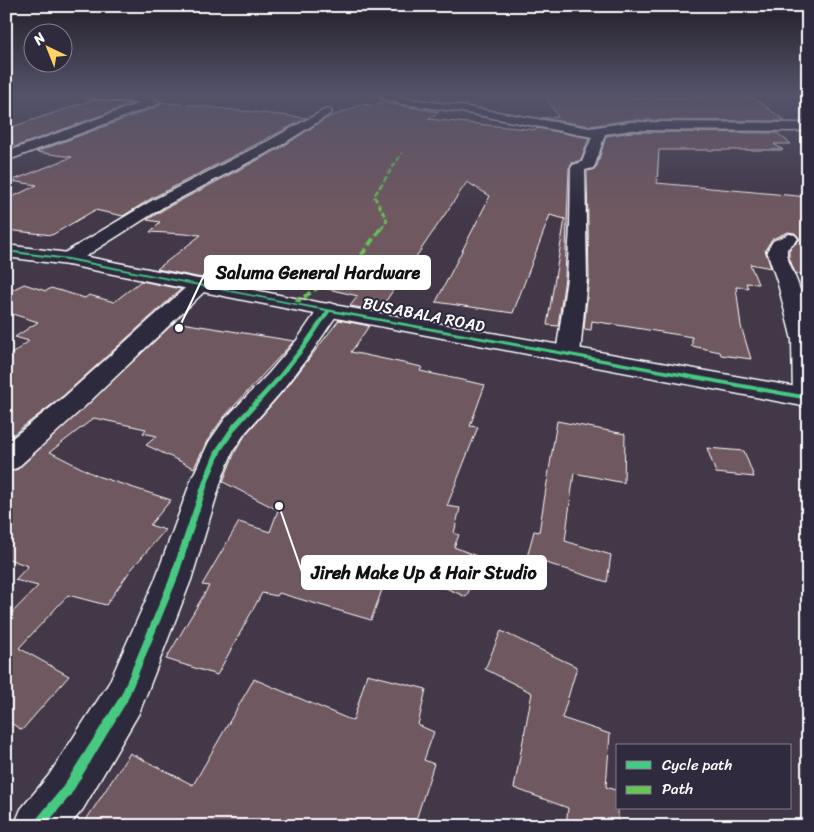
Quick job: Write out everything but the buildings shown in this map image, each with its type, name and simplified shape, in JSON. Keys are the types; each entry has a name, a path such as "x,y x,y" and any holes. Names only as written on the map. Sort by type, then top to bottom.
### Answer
{"street":[{"path":"6,158 72,133"},
{"path":"68,259 158,204 292,133"},
{"path":"568,354 577,278 578,168 588,165 599,135 592,133"},
{"path":"6,145 27,150"},
{"path":"789,239 780,244 776,251 788,284 804,340 807,398"},
{"name":"BUSABALA ROAD","path":"6,251 68,259 329,310 807,398"},
{"path":"6,460 73,403 200,285"},
{"path":"46,823 124,698 173,580 218,449 235,426 300,352 329,310"}],"marked path":[{"path":"294,304 358,260 387,220 374,196 402,153"}],"cycle path":[{"path":"6,251 68,259 294,304 808,398"},
{"path":"38,826 66,792 124,698 173,580 207,478 219,449 235,426 278,379 305,345 329,310"}],"place":[{"name":"Saluma General Hardware","path":"179,328"},
{"name":"Jireh Make Up & Hair Studio","path":"279,506"}]}
